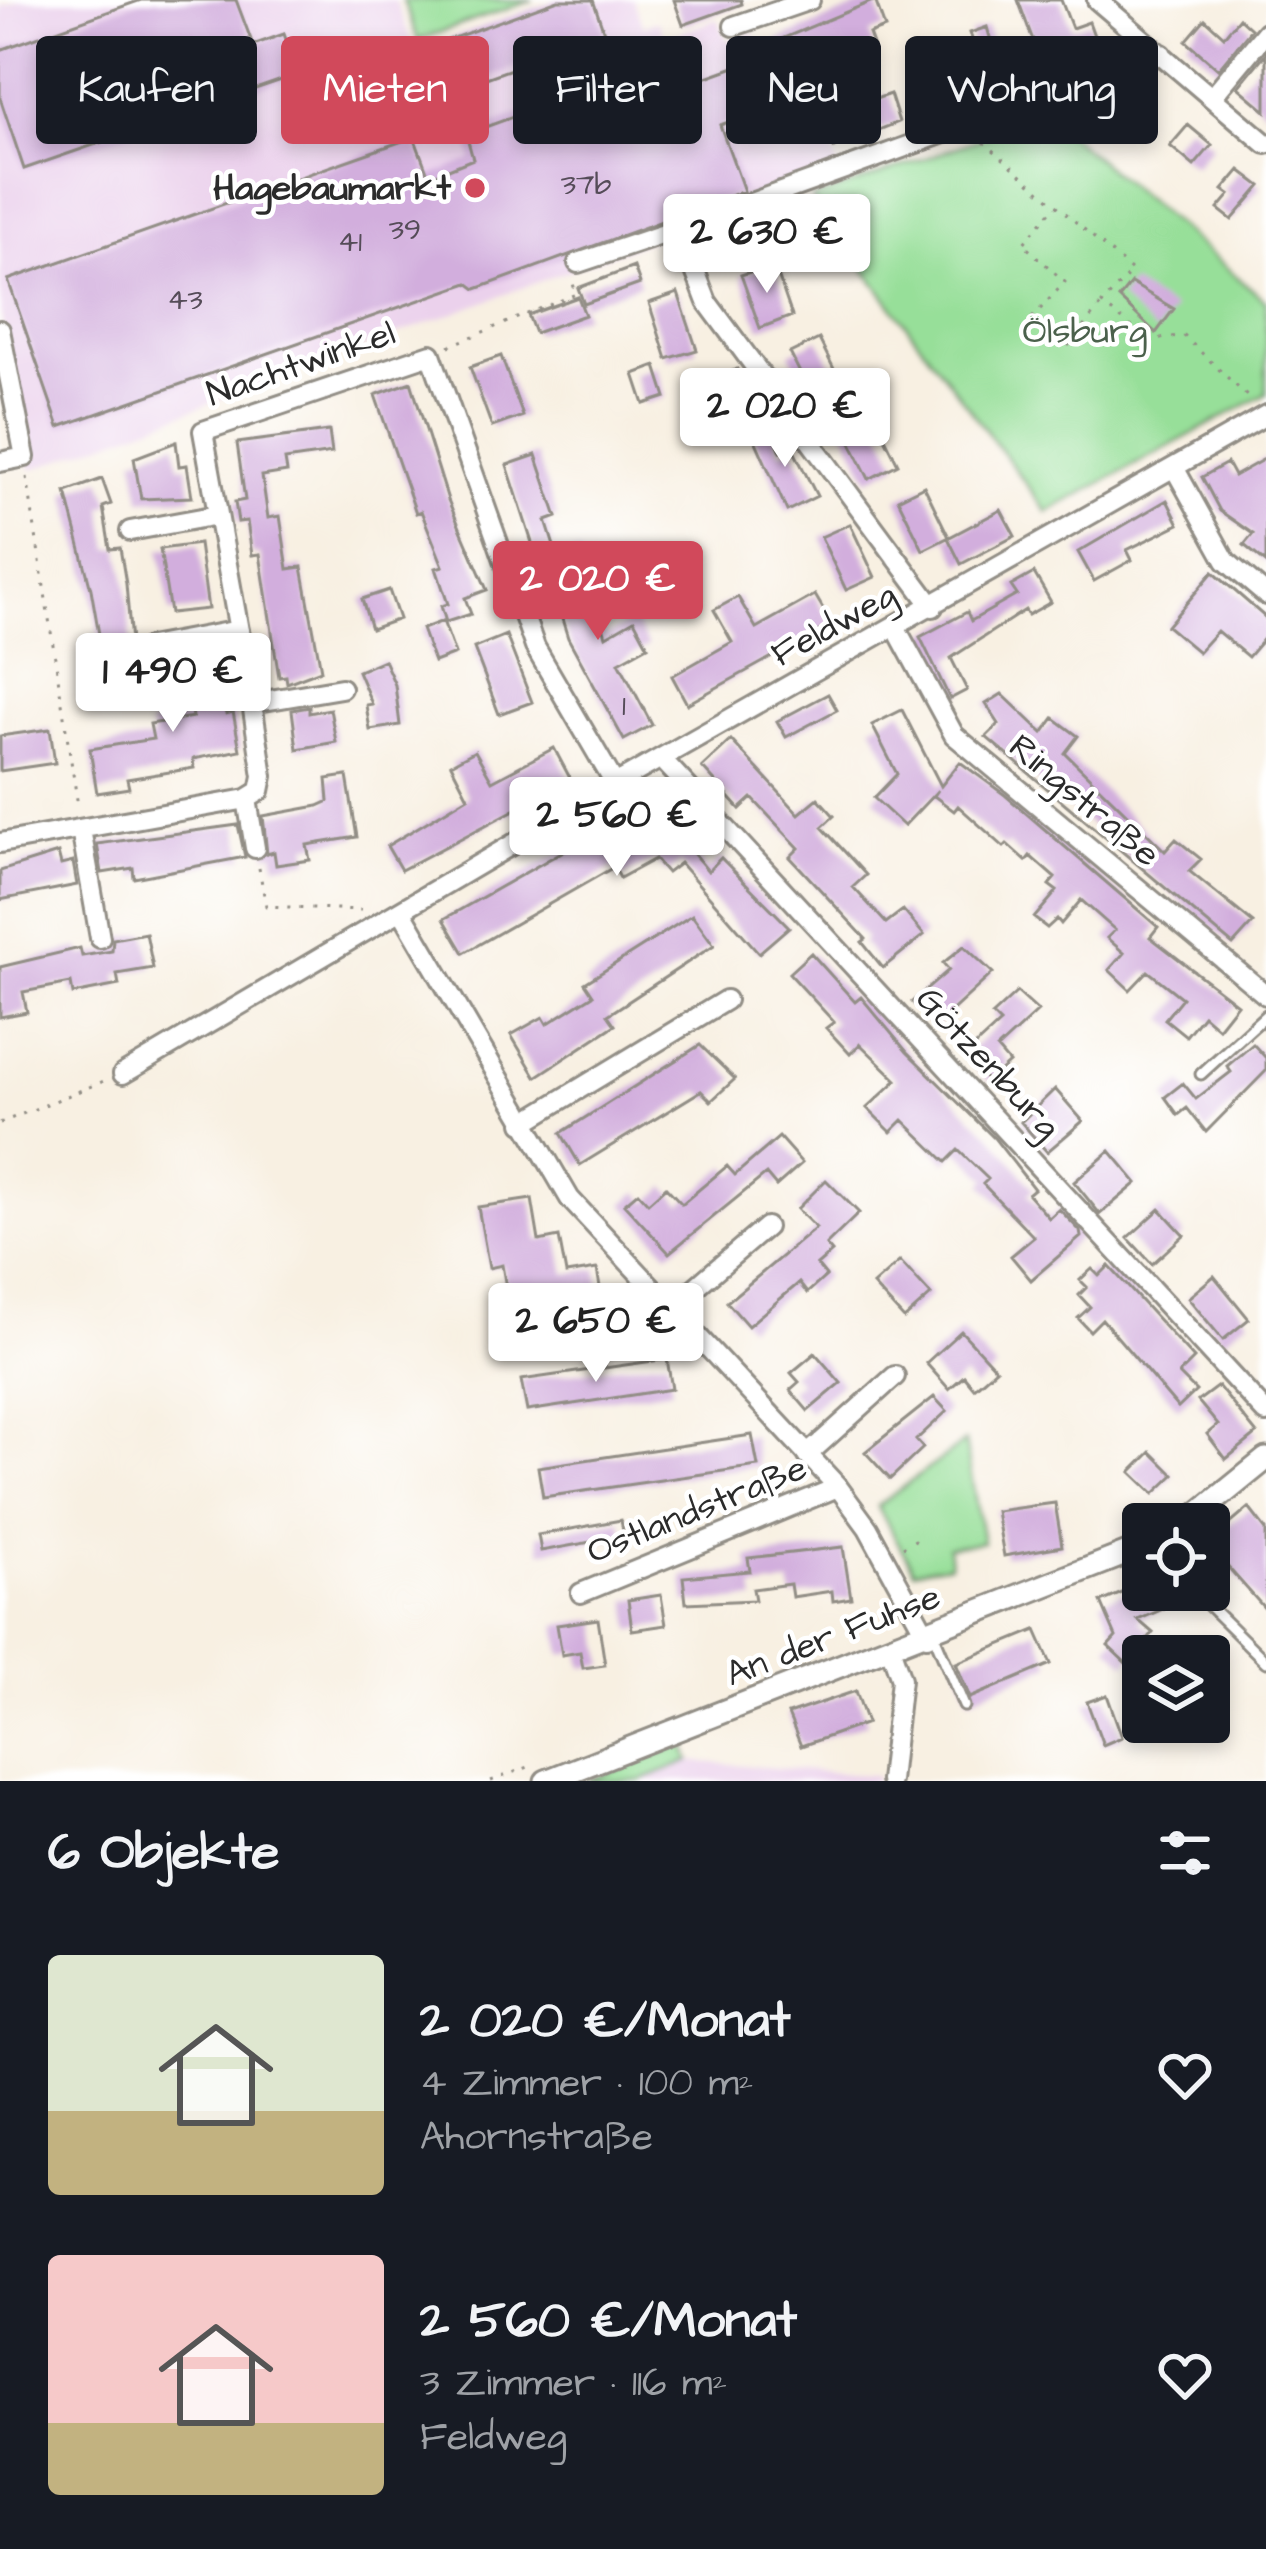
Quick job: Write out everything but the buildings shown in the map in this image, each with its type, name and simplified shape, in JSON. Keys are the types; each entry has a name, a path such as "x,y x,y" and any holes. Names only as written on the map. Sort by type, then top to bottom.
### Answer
{"street":[{"path":"734,26 810,0"},
{"path":"1097,0 1266,144"},
{"path":"1212,97 1266,32"},
{"path":"1158,55 1162,54"},
{"path":"578,263 912,144"},
{"path":"679,229 706,302 933,607"},
{"path":"0,330 25,458 0,462"},
{"path":"430,354 535,647 615,784"},
{"name":"Nachtwinkel","path":"255,848 247,799 260,790 263,776 203,431 430,354"},
{"name":"Feldweg","path":"123,1074 615,784 1266,415"},
{"path":"1175,469 1226,561 1266,595"},
{"path":"130,530 218,515"},
{"name":"Ringstraße","path":"896,628 954,735 1266,995"},
{"path":"149,647 239,630"},
{"path":"252,704 341,688"},
{"name":"Götzenburg","path":"662,758 1266,1413"},
{"path":"0,843 247,799"},
{"path":"81,829 100,938"},
{"name":"Ostlandstraße","path":"402,912 570,1199 838,1487 930,1635"},
{"path":"524,1123 726,1000"},
{"path":"670,1309 766,1227"},
{"name":"Ostlandstraße","path":"807,1455 895,1376"},
{"path":"1212,1503 1266,1459"},
{"name":"Ostlandstraße","path":"580,1593 838,1487"},
{"name":"An der Fuhse","path":"546,1781 930,1635 1122,1556"},
{"path":"890,1650 901,1679 890,1781"}],"lane":[{"path":"1201,1074 1266,1015"},
{"path":"1214,1611 1266,1662"},
{"path":"930,1635 964,1706"}],"path":[{"path":"986,144 1132,271 1068,346"},
{"path":"1033,318 1066,281 1023,244 1056,205"},
{"path":"430,354 576,294 567,267 578,263"},
{"path":"1102,304 1150,341 1183,335 1266,415"},
{"path":"25,458 81,829"},
{"path":"255,848 266,906 402,912"},
{"path":"0,1124 123,1074"},
{"path":"885,1558 922,1536"}],"shaded area":[{"path":"20,0 395,0 409,36 281,36 281,144 489,144 489,36 457,36 558,0 633,0 643,26 658,21 664,36 513,36 513,144 702,144 702,36 671,36 718,19 726,39 726,144 830,144 840,170 31,470 0,310 0,7"},
{"path":"690,1761 877,1776 876,1781 640,1781"}],"green space":[{"path":"403,0 533,0 430,36 416,36"},
{"name":"Ölsburg","path":"965,144 1079,144 1266,301 1266,394 1047,512 812,199"},
{"path":"965,1442 983,1542 948,1547 950,1564 914,1570 877,1506"},
{"path":"684,1743 690,1761 640,1781 587,1781"}],"place":[{"name":"Hagebaumarkt","path":"475,188"}]}
